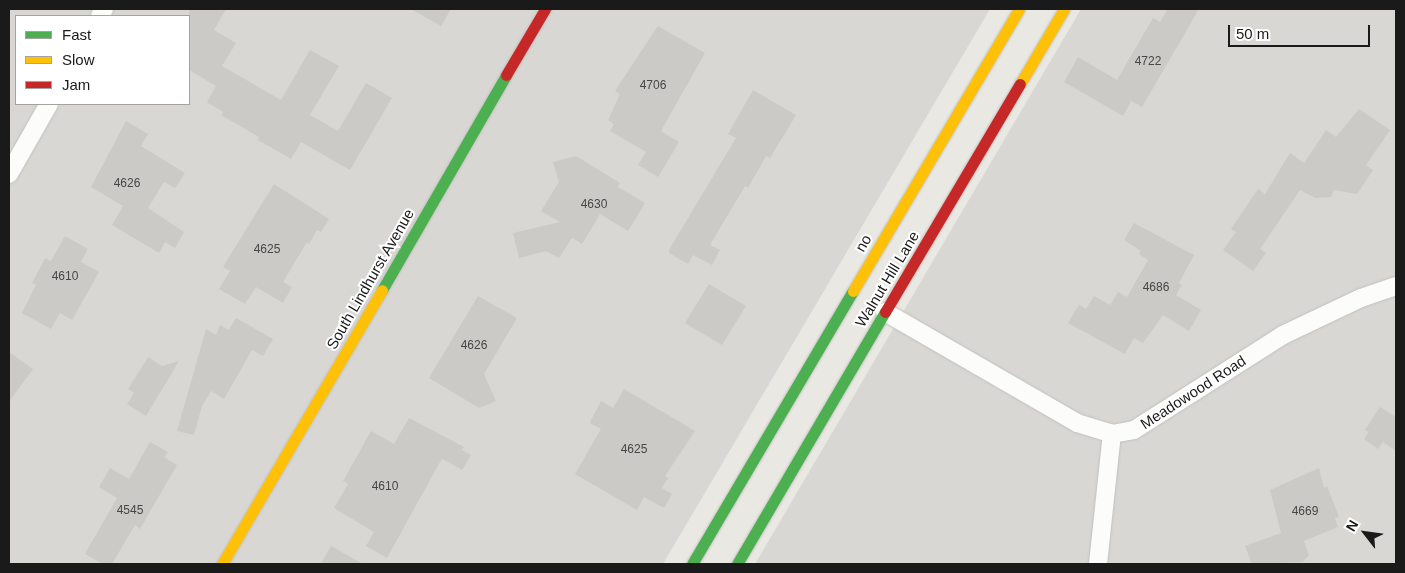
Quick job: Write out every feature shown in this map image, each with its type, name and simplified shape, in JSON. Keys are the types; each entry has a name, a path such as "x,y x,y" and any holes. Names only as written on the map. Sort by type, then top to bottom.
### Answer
{"main road":[{"name":"South Lindhurst Avenue","path":"222,564 545,9"},
{"name":"Walnut Hill Lane","path":"901,208 1019,9"},
{"name":"Walnut Hill Lane","path":"737,564 881,310 1064,9"},
{"name":"no","path":"855,296 901,208"},
{"name":"Walnut Hill Lane","path":"692,564 855,296"}],"street":[{"path":"9,174 48,105"},
{"name":"Meadowood Road","path":"1112,434 1134,430 1283,335 1361,298 1396,286"},
{"path":"881,310 1077,422 1112,434 1098,564"}],"shaded area":[{"path":"9,9 990,9 663,564 9,564"},
{"path":"1081,9 1396,9 1396,564 755,564"}],"building":[{"path":"189,9 226,9 214,30 236,43 222,66 281,100 310,50 339,66 310,115 338,131 366,83 392,98 350,170 301,142 291,159 258,140 259,137 221,115 223,112 207,102 216,86 190,71"},
{"path":"411,9 451,9 441,26"},
{"path":"1168,9 1199,9 1142,107 1131,101 1123,116 1064,82 1078,57 1117,80 1153,18 1160,22"},
{"path":"658,26 705,53 661,131 679,142 658,177 638,165 646,152 610,131 614,124 608,120 620,94 615,91"},
{"path":"753,90 796,115 770,158 766,156 748,188 745,186 710,245 720,250 712,265 693,255 688,264 669,253 669,250 736,138 728,134"},
{"path":"1359,109 1390,130 1366,165 1373,170 1357,194 1334,190 1331,197 1315,198 1300,190 1260,249 1266,253 1253,271 1223,250 1236,232 1231,229 1258,189 1265,194 1290,153 1304,163 1326,130 1336,137"},
{"path":"126,121 148,134 141,146 185,173 175,188 164,182 148,208 184,232 175,248 165,242 159,253 112,225 123,206 91,187"},
{"path":"576,156 620,183 618,187 645,203 628,231 600,214 582,244 572,238 559,258 546,251 519,258 513,233 560,222 541,211 559,182 553,162"},
{"path":"274,184 329,219 321,232 317,230 309,244 307,242 283,282 292,287 283,303 256,287 245,304 219,289 230,271 223,267"},
{"path":"1134,223 1194,255 1179,283 1182,285 1176,295 1201,310 1189,331 1163,315 1143,343 1134,338 1125,354 1068,323 1079,305 1086,309 1094,296 1110,305 1118,292 1127,297 1148,260 1139,254 1141,251 1124,240"},
{"path":"65,236 88,249 81,262 99,272 72,320 60,313 51,329 22,313 36,285 32,283 45,258 51,261"},
{"path":"709,284 746,306 722,345 685,323"},
{"path":"478,296 517,318 484,374 496,401 479,408 429,378"},
{"path":"236,318 273,339 263,356 252,350 224,399 211,391 202,406 194,435 177,431 206,329 216,335 220,325 229,330"},
{"path":"9,352 33,369 9,402"},
{"path":"148,357 162,366 179,361 146,416 127,404 134,393 128,389"},
{"path":"624,389 695,431 665,476 668,478 662,488 672,494 664,508 644,497 637,510 575,474 601,429 590,423 601,401 613,408"},
{"path":"1380,407 1396,417 1396,451 1383,442 1378,449 1364,439 1369,432 1365,430"},
{"path":"409,418 464,447 462,450 471,455 462,470 443,459 440,462 387,558 366,546 374,532 334,508 348,484 343,481 371,431 394,444"},
{"path":"150,442 168,452 164,457 177,465 140,529 135,525 112,564 103,564 85,554 117,498 99,487 110,468 129,479"},
{"path":"1319,468 1324,488 1327,486 1339,517 1335,518 1338,527 1304,541 1309,555 1303,562 1252,564 1245,546 1281,533 1270,490"},
{"path":"331,546 363,564 321,564"}],"traffic: fast":[{"path":"382,290 506,75"},
{"path":"692,564 853,291"},
{"path":"737,564 885,312"}],"traffic: slow":[{"path":"853,291 1019,9"},
{"path":"1020,84 1064,9"},
{"path":"222,564 382,290"}],"traffic: jam":[{"path":"506,75 545,9"},
{"path":"885,312 1020,84"}]}
